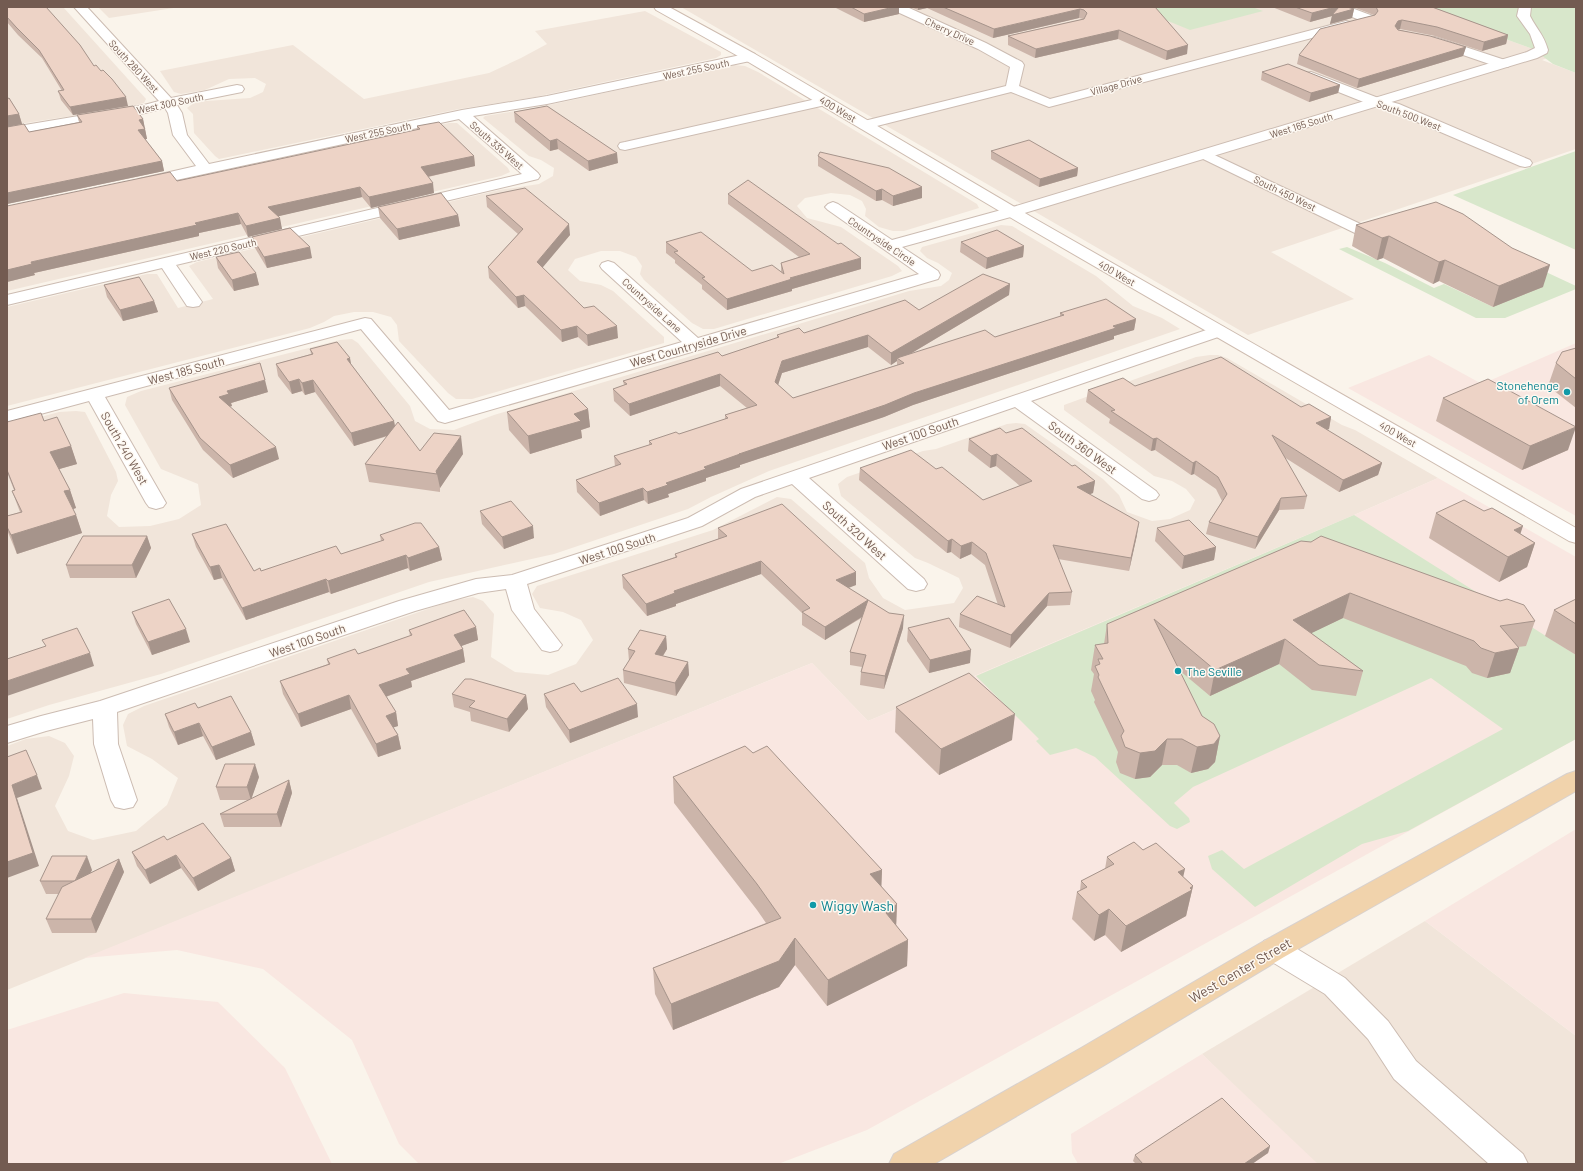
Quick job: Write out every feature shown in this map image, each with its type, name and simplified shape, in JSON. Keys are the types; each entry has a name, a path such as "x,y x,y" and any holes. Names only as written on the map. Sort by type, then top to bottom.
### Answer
{"main road":[{"name":"West Center Street","path":"905,1164 1092,1057 1274,949 1576,780"}],"street":[{"name":"South 280 West","path":"80,7 168,103 175,113 180,135 206,169"},
{"name":"400 West","path":"660,7 750,57 1012,212 1576,536"},
{"name":"Cherry Drive","path":"897,7 982,46 1017,65 1012,88"},
{"name":"Village Drive","path":"1012,88 1049,103 1369,19 1338,7"},
{"name":"West 165 South","path":"1012,212 1532,55 1542,50 1534,30 1523,16 1525,7"},
{"path":"1423,38 1502,64"},
{"path":"982,46 997,42"},
{"name":"West 255 South","path":"130,185 462,114 546,100 750,57"},
{"name":"South 500 West","path":"1299,71 1376,102 1394,107 1525,163"},
{"path":"865,125 1012,88"},
{"name":"West 300 South","path":"7,132 145,109 237,89"},
{"path":"625,146 825,101"},
{"name":"South 335 West","path":"462,114 533,176"},
{"name":"South 450 West","path":"1204,154 1365,232"},
{"name":"West 220 South","path":"7,300 533,176"},
{"name":"Countryside Circle","path":"832,207 932,274"},
{"path":"889,246 1012,212"},
{"path":"166,262 193,302"},
{"name":"Countryside Lane","path":"608,266 696,345"},
{"name":"West Countryside Drive","path":"445,417 696,345 932,274"},
{"name":"West 185 South","path":"7,417 365,323 445,417"},
{"name":"West 100 South","path":"7,735 41,724 105,708 408,606 476,586 514,581 695,522 748,494 795,476 1218,331"},
{"name":"South 240 West","path":"94,394 156,503"},
{"name":"South 360 West","path":"1017,400 1149,495"},
{"name":"South 320 West","path":"795,476 916,584"},
{"path":"514,581 523,610 550,645"},
{"path":"105,708 106,744 124,800"},
{"path":"1274,949 1335,986 1378,1030 1405,1070 1512,1164"}],"shaded area":[{"path":"7,7 63,7 146,99 144,103 128,107 7,126"},
{"path":"98,7 180,7 109,18"},
{"path":"681,7 1417,7 1533,49 1550,57 1542,60 1576,73 1576,149 1271,252 1354,299 1248,335"},
{"path":"645,11 721,52 721,55 716,58 535,97 459,109 219,159 194,133 193,114 187,108 194,103 206,101 250,98 263,92 266,84 255,78 229,79 205,90 181,94 174,92 160,71 293,45 364,99 489,73 547,44 535,31"},
{"path":"734,65 745,66 758,72 977,204 979,208 904,231 893,231 879,227 865,216 866,209 862,201 850,195 831,193 805,198 797,206 807,218 841,227 898,266 902,271 892,276 714,329 703,329 692,323 644,280 640,274 642,266 636,257 620,251 601,251 575,259 568,270 580,281 601,285 613,291 664,337 664,343 472,399 456,399 448,393 399,341 397,325 391,317 373,312 354,312 334,316 310,328 7,406 7,307 147,274 157,274 178,308 213,299 189,266 197,262 499,190 539,184 553,176 554,168 541,160 529,156 483,118 485,116 540,107"},
{"path":"449,123 457,123 508,168 510,172 501,176 7,291 7,218"},
{"path":"1001,225 1012,226 1096,276 1133,306 1162,318 1180,329 769,471 688,509 554,554 429,582 161,674 49,705 7,719 7,426 59,412 85,412 116,472 118,481 111,495 107,516 119,527 150,526 179,519 201,505 198,484 161,469 125,405 127,397 141,391 340,340 352,339 358,343 410,406 415,421 430,429 454,430 494,415 909,291 941,286 949,280 952,273 938,263 927,258 920,251 922,247"},
{"path":"1576,343 1576,516 1348,388 1429,355 1482,384"},
{"path":"1218,355 1227,358 1342,425 1355,430 1438,478 868,721 812,663 7,990 7,746 26,739 49,736 65,743 74,756 69,776 55,806 68,831 93,840 136,831 167,805 178,778 152,759 127,746 123,725 128,714 144,706 451,601 473,597 483,601 494,614 491,657 515,672 548,675 576,664 593,640 581,620 563,612 540,608 532,594 537,586 713,530 777,497 791,499 865,563 869,578 883,598 905,610 954,603 963,588 959,578 915,558 841,496 838,484 847,477 923,451 936,449 1007,424 1016,423 1025,424 1103,479 1119,495 1127,512 1152,521 1170,519 1190,510 1195,500 1186,489 1172,481 1154,476 1064,410 1064,405 1196,357"},
{"path":"1438,478 1576,557 1576,739 867,1130 778,1164 419,1164 399,1144 352,1040 263,969 177,950 84,958 812,663 868,721"},
{"path":"1576,829 1576,1036 1425,921"},
{"path":"1425,921 1576,1036 1576,1164 1314,1164 1202,1054"},
{"path":"124,993 218,1002 285,1068 332,1164 7,1164 7,1030"},
{"path":"1202,1054 1318,1164 1078,1164 1072,1153 1071,1134"}],"green space":[{"path":"1134,7 1252,7 1263,11 1190,30"},
{"path":"1417,7 1576,7 1576,73 1553,64 1533,49"},
{"path":"1576,151 1576,250 1453,195"},
{"path":"1433,219 1576,286 1576,289 1505,318 1476,318 1339,249 1347,247 1385,263 1434,288 1444,284 1493,307"},
{"path":"1354,515 1576,655 1576,739 1408,831 1362,844 1255,907 1212,869 1208,856 1222,850 1244,869 1503,729 1431,678 1193,787 1174,803 1189,818 1190,822 1177,829 1170,826 1095,757 1076,748 1050,755 1036,741 1039,739 976,676"}],"building":[{"path":"7,7 46,7 80,45 94,66 96,65 101,71 103,70 126,97 70,107 58,91 64,90 39,50 7,17"},
{"path":"851,7 894,7 864,14"},
{"path":"943,7 1155,7 1188,45 1167,51 1119,30 1036,49 1008,36 1084,19 1087,13 1080,9 994,29"},
{"path":"1295,7 1335,7 1312,13"},
{"path":"1339,7 1347,7 1354,9 1332,15"},
{"path":"1376,7 1432,7 1508,35 1484,42 1437,27 1402,20 1398,21 1395,26 1398,30 1430,36 1466,47 1359,79 1299,55 1320,29 1375,15 1378,11"},
{"path":"1288,64 1340,85 1311,93 1262,72"},
{"path":"9,98 19,114 7,116 7,99"},
{"path":"133,106 143,119 139,120 145,129 138,130 162,161 7,193 7,127 24,124 29,132 82,122 77,115"},
{"path":"547,106 617,153 588,161 557,139 550,141 514,112"},
{"path":"439,122 474,156 421,167 433,183 369,197 360,187 268,207 280,218 246,226 238,213 195,223 197,225 31,262 32,264 7,270 7,206 170,172 177,181 420,129 417,126"},
{"path":"1029,140 1078,168 1040,179 991,151"},
{"path":"820,152 889,168 922,187 893,196 882,189 876,191 818,156"},
{"path":"748,180 838,244 841,243 861,258 790,278 792,279 727,299 702,278 705,277 674,252 678,251 666,242 701,232 752,271 772,265 784,274 781,263 810,254 728,194"},
{"path":"525,188 569,224 537,262 584,308 594,306 617,326 587,335 577,326 561,330 524,295 516,297 488,267 523,229 486,196"},
{"path":"441,193 458,215 397,229 378,207"},
{"path":"1436,202 1463,214 1512,248 1550,265 1499,286 1445,260 1439,262 1389,236 1382,238 1356,225"},
{"path":"290,228 310,247 264,257 252,237"},
{"path":"997,230 1024,246 987,258 961,242"},
{"path":"239,252 256,273 232,280 216,257"},
{"path":"983,274 1010,284 891,353 868,335 782,361 775,382 793,398 904,363 897,358 985,330 995,337 1064,315 1060,313 1106,299 1136,319 1113,326 1116,328 914,393 885,405 739,454 704,467 706,469 666,483 668,485 647,492 643,488 599,503 576,480 621,464 614,456 652,444 649,441 676,432 679,434 728,418 725,415 757,405 720,374 629,404 613,389 627,384 623,381 718,352 722,356 779,337 777,335 799,328 804,333 905,300 919,310"},
{"path":"139,277 154,301 120,310 104,285"},
{"path":"337,342 350,358 347,359 394,421 351,433 313,380 302,383 299,379 289,382 276,364 313,354 310,349"},
{"path":"1576,348 1576,379 1556,363 1562,352"},
{"path":"1221,357 1301,407 1309,404 1331,417 1316,423 1382,463 1343,480 1272,435 1307,496 1281,498 1258,537 1209,522 1227,494 1218,477 1196,461 1193,463 1157,438 1153,439 1111,411 1115,410 1088,390 1123,378 1135,386"},
{"path":"260,363 265,380 227,391 229,394 219,397 276,447 230,465 200,438 169,388"},
{"path":"1488,379 1576,427 1530,446 1443,398"},
{"path":"572,393 588,409 574,414 581,421 528,436 507,412"},
{"path":"41,413 44,421 57,417 71,446 50,452 70,490 64,491 76,515 11,535 7,527 7,516 22,512 12,491 15,490 7,470 7,422"},
{"path":"398,422 420,451 434,433 461,436 436,471 437,474 365,464"},
{"path":"1000,428 1006,433 1022,428 1072,466 1075,465 1095,481 1077,487 1139,522 1131,558 1053,545 1072,592 1049,593 1011,635 960,614 977,596 1005,607 986,553 972,542 961,546 952,539 948,541 860,468 911,450 936,469 942,467 983,500 1032,481 997,454 991,456 969,439"},
{"path":"1464,500 1484,511 1492,508 1523,526 1514,530 1535,543 1508,557 1436,513"},
{"path":"511,501 533,526 502,537 480,511"},
{"path":"782,504 856,572 836,580 889,613 904,615 885,676 861,672 866,655 850,652 868,600 825,627 802,612 810,608 761,561 674,591 675,593 646,604 622,575 677,557 675,554 727,536 718,528"},
{"path":"1189,520 1216,547 1184,556 1157,528"},
{"path":"415,523 421,523 439,547 408,558 406,555 328,581 326,579 242,608 219,565 210,567 192,534 226,524 254,571 260,568 261,571 336,546 341,554 384,540 380,535"},
{"path":"83,536 147,536 132,565 66,565"},
{"name":"The Seville","path":"1321,536 1500,601 1507,599 1524,605 1535,621 1500,626 1519,648 1495,653 1481,648 1474,641 1350,593 1293,620 1363,671 1319,665 1285,639 1215,670 1154,619 1202,716 1214,724 1220,736 1214,744 1197,747 1182,739 1167,739 1155,751 1140,753 1125,747 1121,736 1124,731 1098,677 1099,675 1095,666 1100,664 1098,659 1103,659 1095,645 1108,643 1107,624 1301,541 1311,542"},
{"path":"169,599 186,629 148,642 132,612"},
{"path":"1576,599 1576,624 1554,610"},
{"path":"464,610 476,627 454,635 463,649 406,669 410,674 379,685 396,712 386,716 398,735 376,744 349,695 298,714 280,681 330,664 327,659 355,649 358,654 412,635 409,630"},
{"path":"949,618 971,650 930,660 908,628"},
{"path":"77,628 90,653 7,681 7,659 46,646 42,640"},
{"path":"640,630 666,636 655,654 688,662 675,683 623,670 635,651 628,649"},
{"path":"969,673 1015,714 941,749 896,707"},
{"path":"618,678 637,704 569,730 544,694 574,683 581,692"},
{"path":"465,679 471,679 526,695 507,719 469,707 475,701 452,694"},
{"path":"231,696 251,732 212,747 199,723 174,732 165,714 195,703 198,708"},
{"name":"Wiggy Wash","path":"745,746 753,753 767,746 882,870 870,874 897,904 886,913 908,940 828,980 795,938 779,961 671,1004 653,968 781,918 757,884 673,777"},
{"path":"26,750 37,775 12,785 33,853 7,862 7,757"},
{"path":"225,764 255,764 247,787 216,787"},
{"path":"289,780 277,814 220,814"},
{"path":"203,823 231,858 193,878 176,855 145,870 132,852 164,836 167,840"},
{"path":"1134,842 1143,850 1156,843 1185,869 1178,872 1193,886 1190,888 1192,890 1126,926 1109,909 1099,915 1077,892 1087,887 1081,881 1114,864 1107,857"},
{"path":"52,856 87,856 75,881 40,881"},
{"path":"119,859 91,919 46,919 62,887"},
{"path":"1222,1098 1270,1146 1244,1164 1143,1164 1135,1155"}],"place":[{"name":"Stonehenge of Orem","path":"1567,392"},
{"name":"The Seville","path":"1178,671"},
{"name":"Wiggy Wash","path":"813,905"}]}
